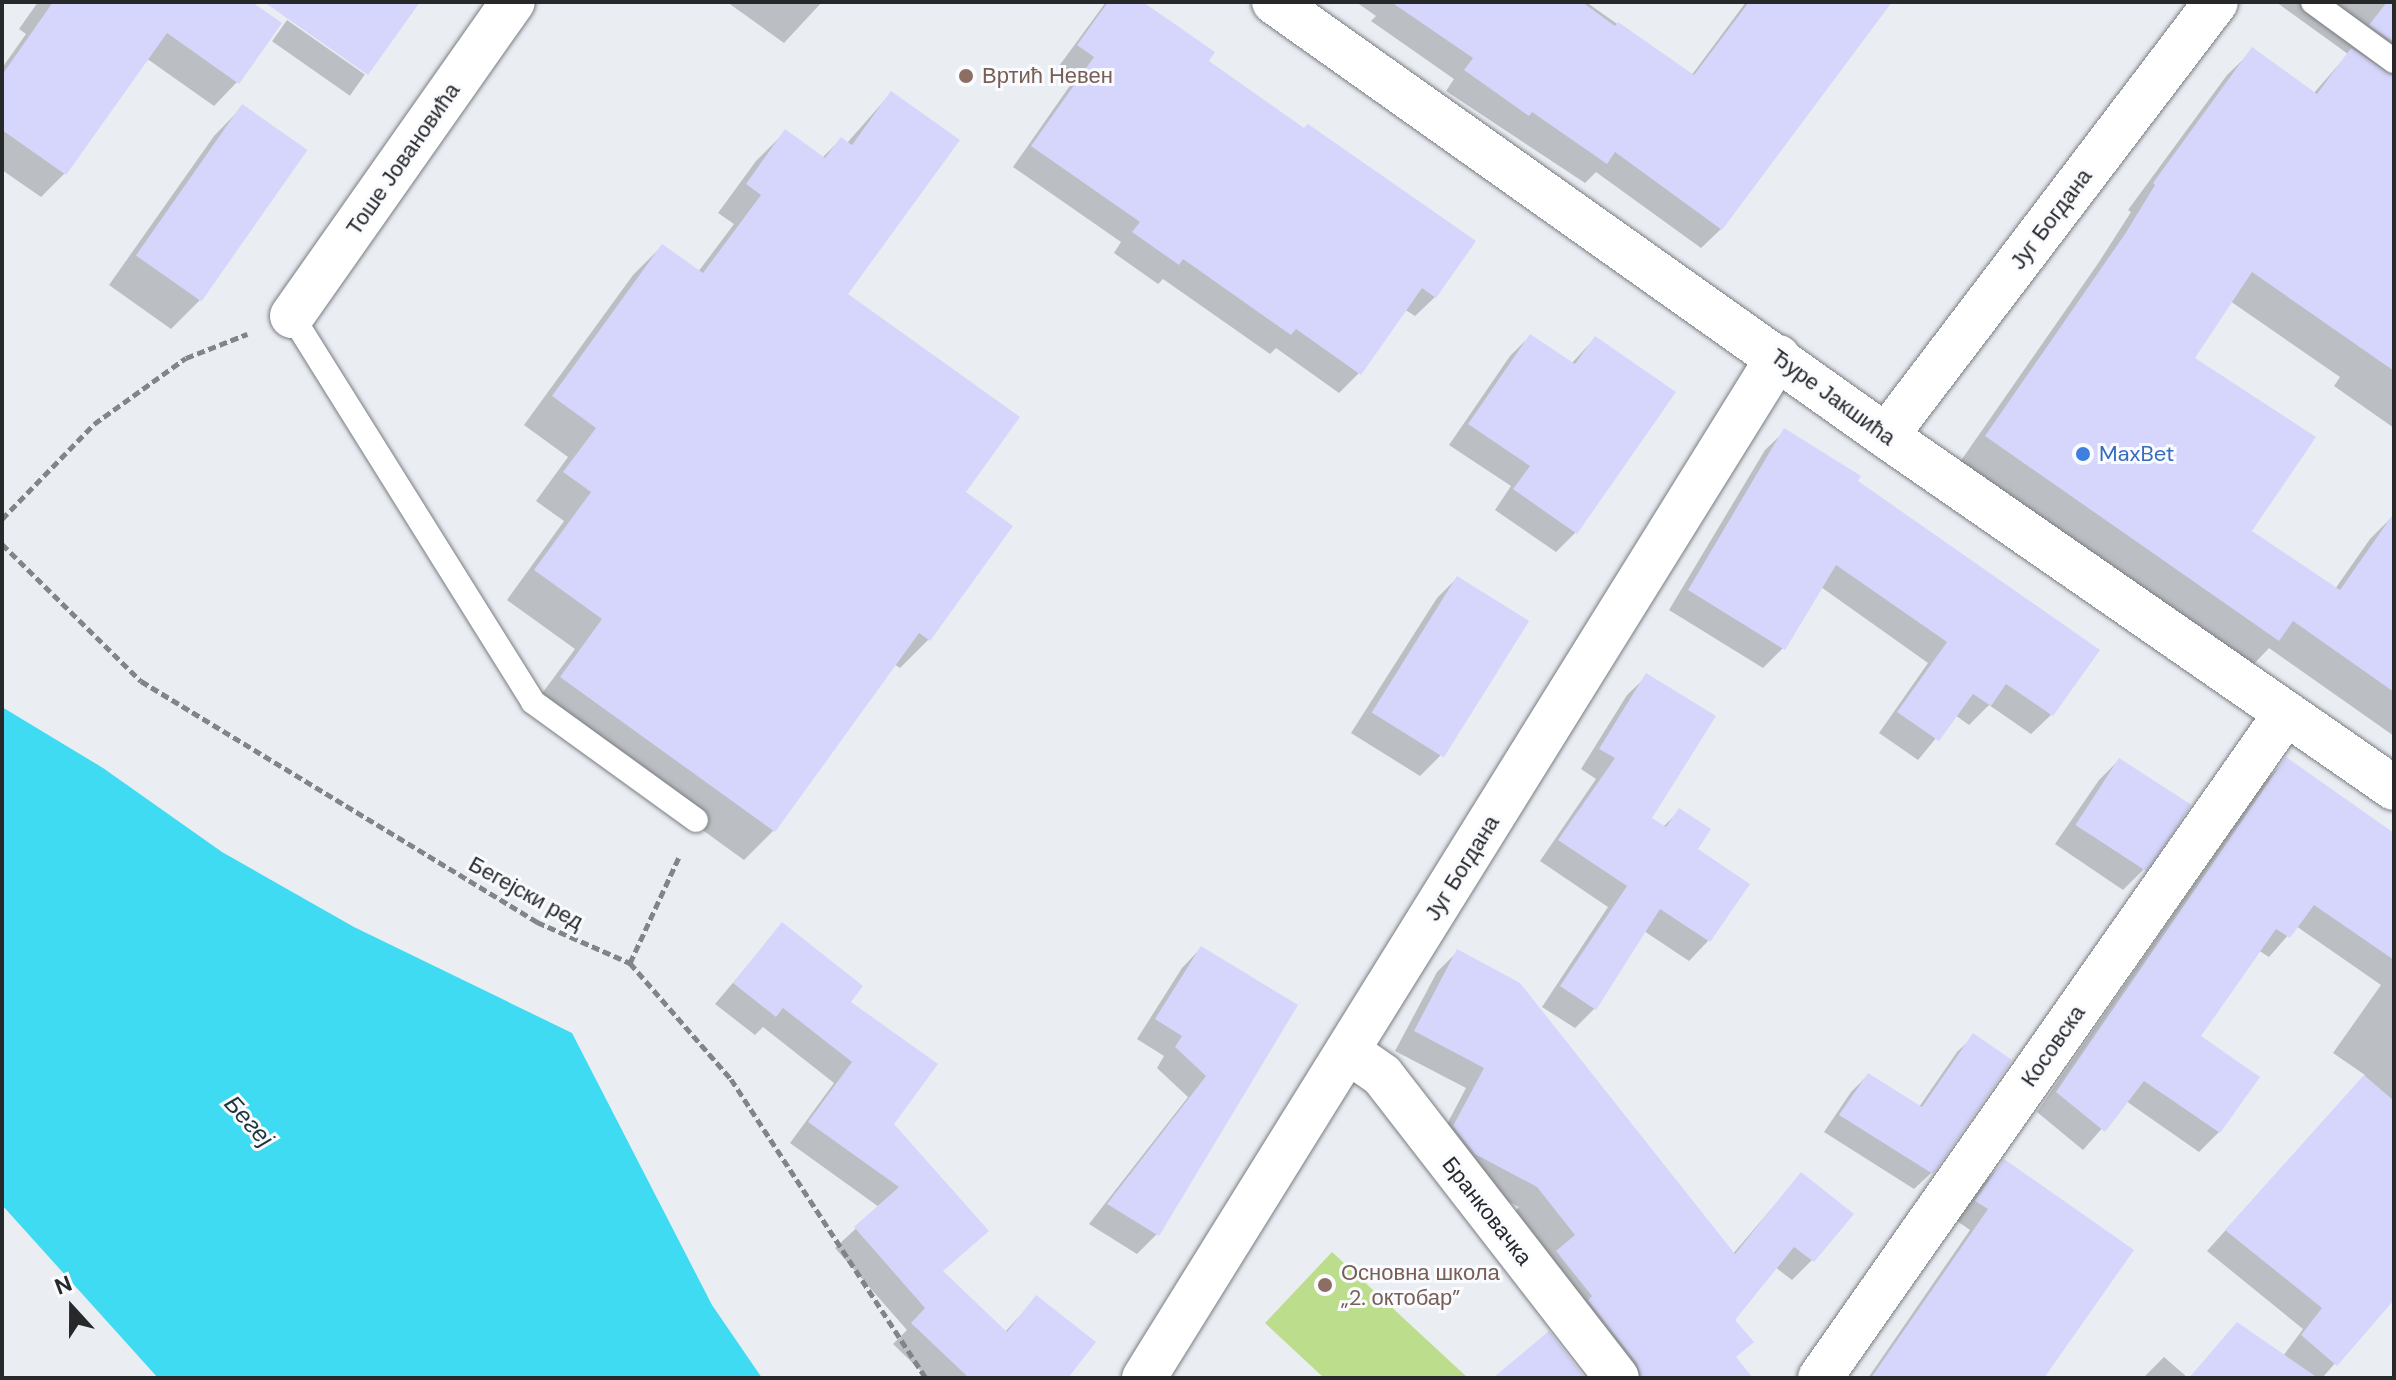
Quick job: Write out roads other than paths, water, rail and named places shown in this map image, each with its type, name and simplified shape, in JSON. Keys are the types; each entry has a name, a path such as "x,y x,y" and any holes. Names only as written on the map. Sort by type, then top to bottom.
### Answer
{"street":[{"name":"Тоше Јовановића","path":"292,316 513,2"},
{"name":"Ђуре Јакшића","path":"1274,2 1886,436 2394,788"},
{"name":"Југ Богдана","path":"1886,436 2216,2"},
{"name":"Југ Богдана","path":"1144,1378 1778,357"},
{"name":"Косовска","path":"1820,1378 2286,713"},
{"name":"Бранковачка","path":"1349,1052 1382,1075 1617,1378"}],"lane":[{"path":"2313,2 2394,61"},
{"path":"292,316 533,702 696,820"}],"water":[{"name":"Бегеј","path":"2,707 103,768 222,852 354,927 572,1033 712,1305 762,1378 158,1378 2,1205"}],"place":[{"name":"Вртић Невен","path":"966,76"},
{"name":"MaxBet","path":"2083,454"},
{"name":"Основна школа „2. октобар”","path":"1325,1285"}]}
